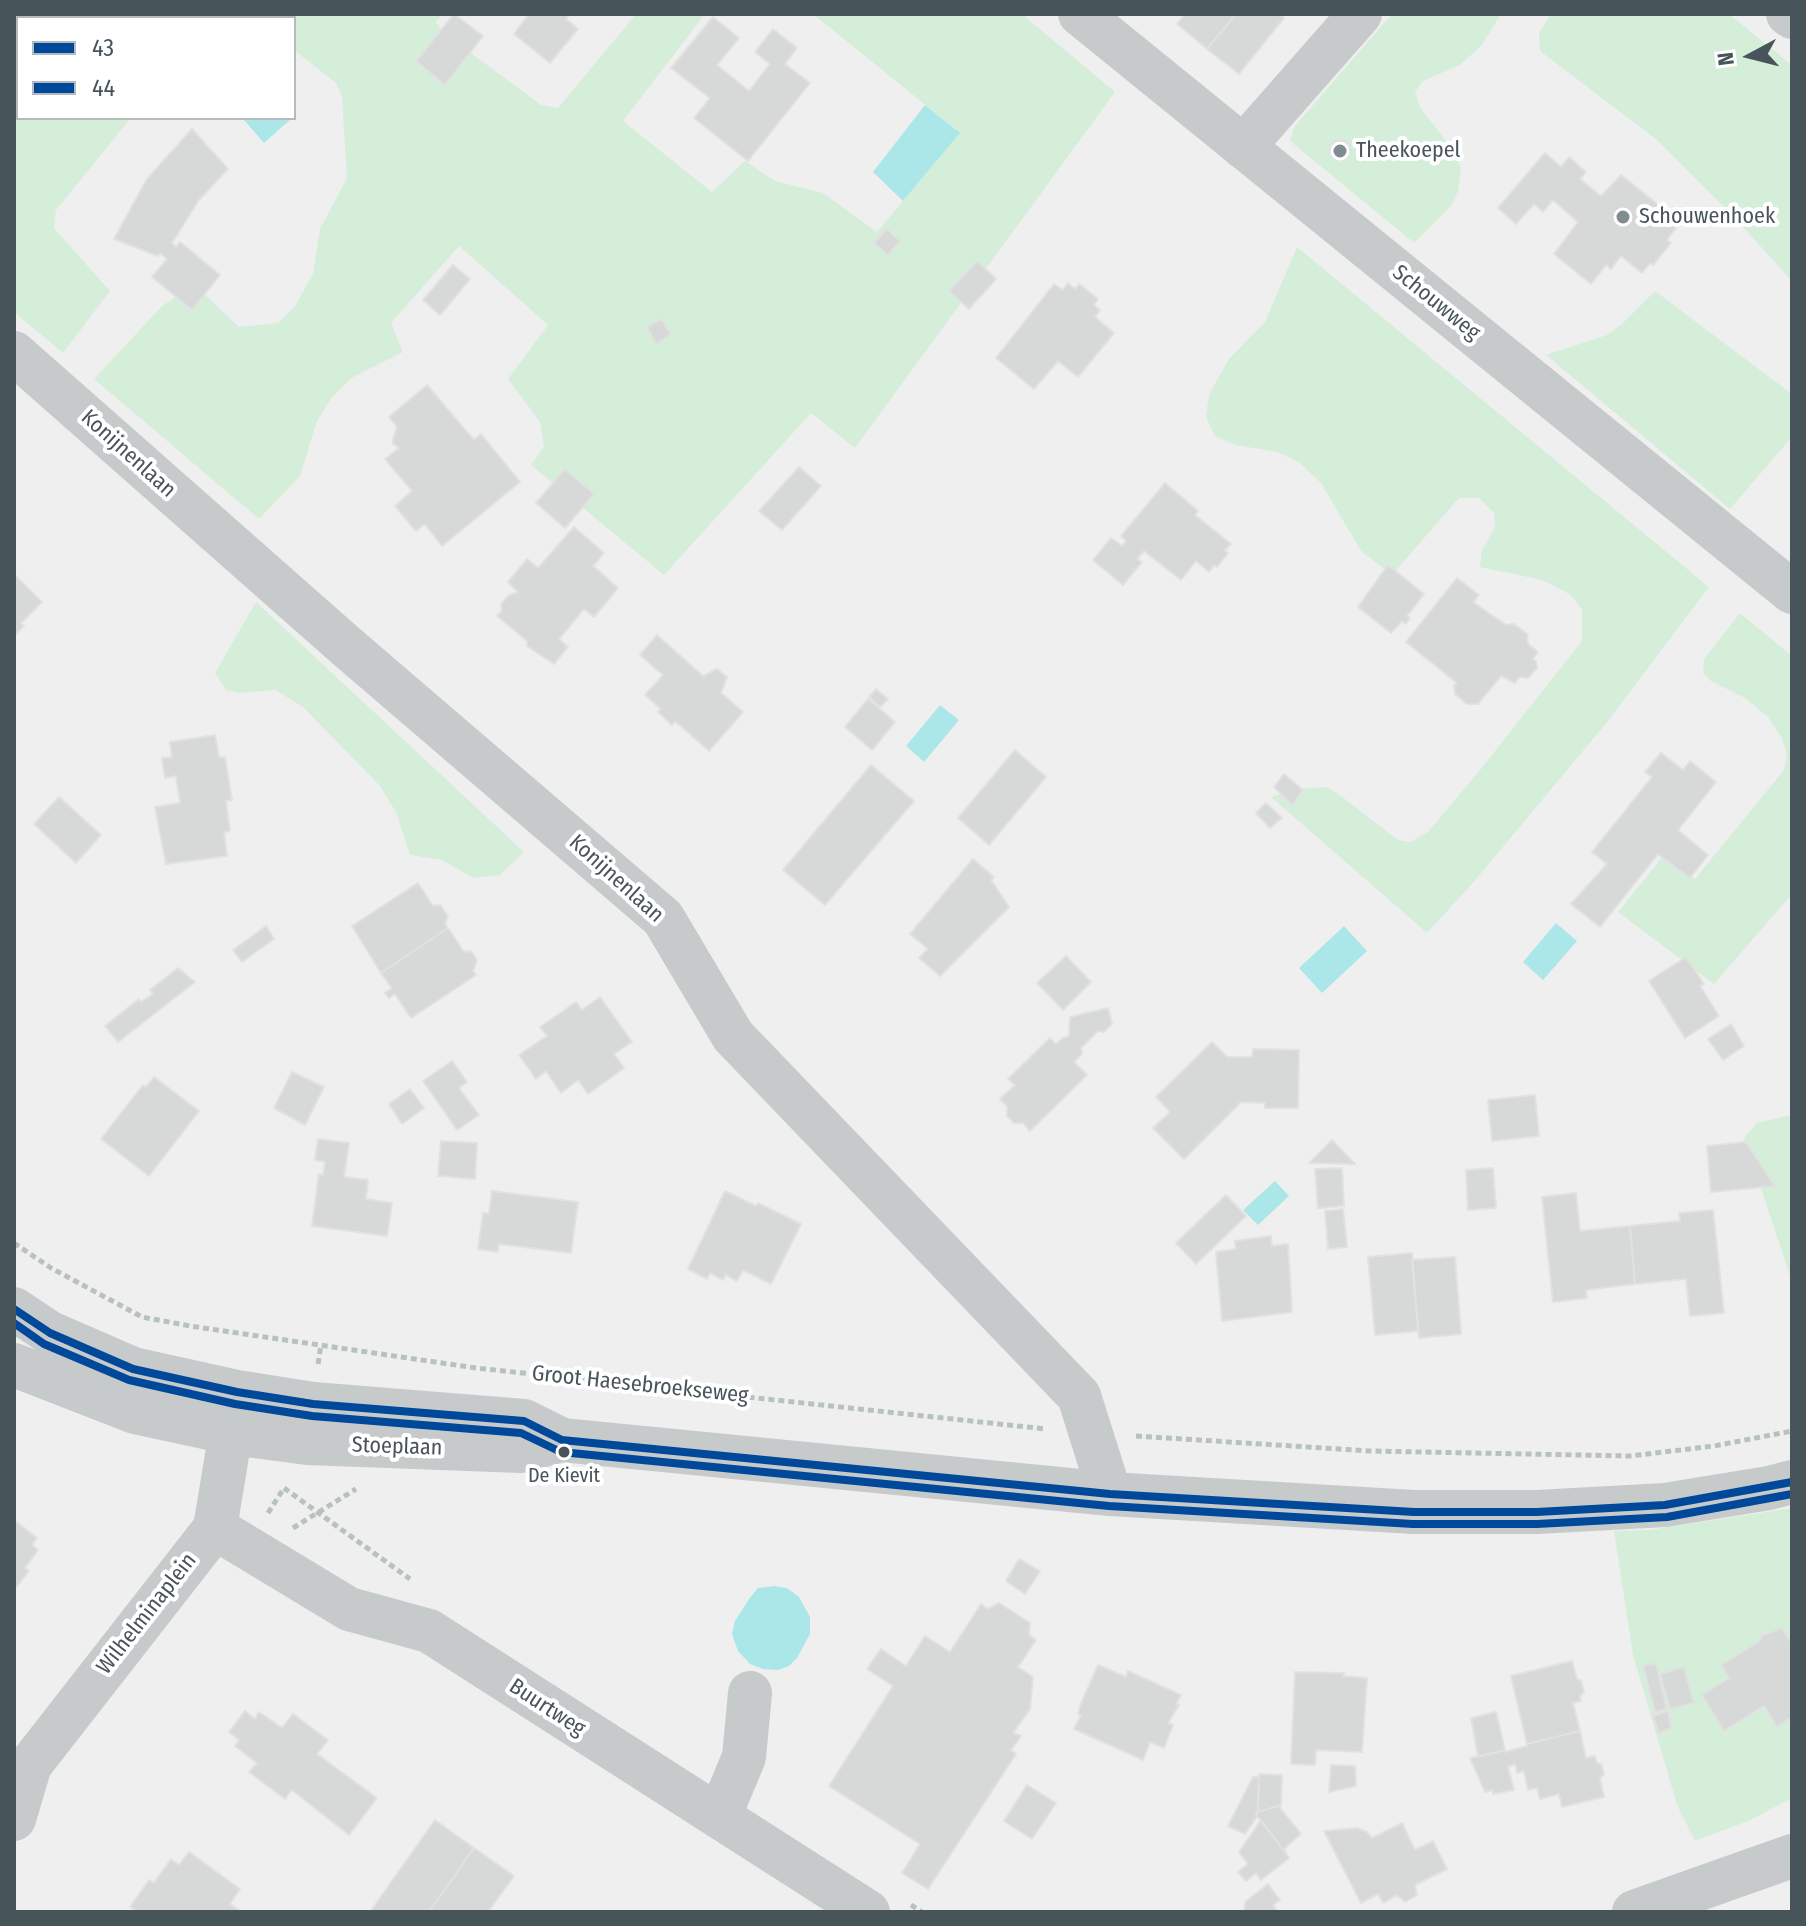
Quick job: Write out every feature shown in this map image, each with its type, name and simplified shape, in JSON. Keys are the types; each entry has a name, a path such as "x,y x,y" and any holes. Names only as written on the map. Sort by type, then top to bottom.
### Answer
{"street":[{"name":"Schouwweg","path":"1080,14 1792,592"},
{"path":"1243,147 1360,14"},
{"name":"Konijnenlaan","path":"14,353 346,646 663,918 733,1036 1079,1396 1110,1494"},
{"path":"14,1309 50,1333 234,1413"},
{"path":"14,1365 135,1412 234,1413"},
{"name":"Stoeplaan","path":"234,1413 313,1404 524,1421 562,1440 1110,1494 1414,1512 1537,1512 1665,1505 1792,1482"},
{"name":"Wilhelminaplein","path":"14,1819 22,1770 215,1528 234,1413"},
{"name":"Buurtweg","path":"215,1528 349,1609 429,1631 868,1912"},
{"path":"719,1817 744,1757 750,1693"},
{"path":"1634,1912 1792,1856"}],"path":[{"name":"Groot Haesebroekseweg","path":"14,1243 51,1268 142,1317 190,1326 476,1368 1091,1434 1370,1451 1630,1456 1714,1446 1792,1431"},
{"path":"268,1560 295,1526 367,1482"}],"green space":[{"path":"49,14 213,14 212,16 48,16"},
{"path":"246,14 442,14 436,22 444,33 541,105 558,108 636,14 705,14 623,121 712,192 745,161 775,181 823,193 877,232 960,133 813,14 1022,14 1115,92 855,448 811,413 664,575 531,465 544,447 540,422 508,379 548,325 459,246 391,323 403,352 353,377 332,397 317,421 300,476 259,519 94,379 162,306 195,285 239,327 278,323 295,306 313,274 320,229 347,178 342,96 336,83 296,52 296,16"},
{"path":"1392,14 1501,14 1482,45 1460,65 1423,81 1415,92 1421,109 1451,147 1461,168 1458,191 1451,206 1414,243 1290,141 1294,127"},
{"path":"1551,14 1729,14 1792,65 1792,281 1657,140 1540,51 1539,33"},
{"path":"16,56 16,120 129,120 56,210 54,228 110,291 63,353 14,312"},
{"path":"1297,247 1709,587 1608,721 1472,884 1427,933 1271,797 1297,789 1326,787 1398,840 1410,842 1428,832 1582,641 1582,610 1571,595 1542,580 1480,567 1481,553 1495,526 1494,513 1479,498 1459,498 1392,575 1361,551 1321,483 1300,463 1277,452 1235,445 1215,436 1206,417 1209,394 1229,359 1265,322"},
{"path":"1655,291 1792,394 1792,437 1730,509 1546,355 1607,335"},
{"path":"256,602 524,852 500,875 473,878 442,860 410,855 396,812 380,786 303,707 275,690 239,693 226,690 215,673"},
{"path":"1740,613 1792,656 1792,894 1714,984 1618,912 1664,855 1695,879 1784,770 1787,755 1782,739 1768,717 1745,698 1711,681 1703,673 1704,659"},
{"path":"1792,1117 1792,1282 1744,1138 1757,1123"},
{"path":"1792,1508 1792,1798 1748,1821 1695,1841 1677,1805 1633,1655 1614,1531 1649,1530"}],"water":[{"path":"925,105 960,133 903,201 873,172"},
{"path":"244,120 290,120 264,143"},
{"path":"940,705 959,720 924,762 906,746"},
{"path":"1556,923 1577,941 1543,980 1523,962"},
{"path":"1344,926 1367,951 1322,993 1299,968"},
{"path":"1275,1181 1289,1196 1258,1225 1243,1210"},
{"path":"758,1588 787,1588 799,1597 810,1617 810,1634 797,1658 789,1666 778,1670 750,1664 738,1651 732,1634 735,1621"}],"building":[{"path":"454,14 483,36 445,85 416,61"},
{"path":"529,14 570,14 566,19 578,29 550,63 514,34"},
{"path":"1185,14 1236,14 1207,49 1177,24"},
{"path":"1236,14 1280,14 1284,18 1239,74 1207,49"},
{"path":"713,17 739,38 717,65 749,91 770,64 755,52 773,29 797,48 785,64 810,83 748,161 694,118 710,98 671,68"},
{"path":"192,129 228,169 199,200 172,243 176,247 180,242 220,275 192,310 152,277 167,259 160,253 158,256 114,239 147,179"},
{"name":"Theekoepel","path":"1336,140 1344,140 1350,150 1344,160 1336,160 1330,154 1330,146"},
{"name":"Schouwenhoek","path":"1545,153 1561,167 1569,157 1586,172 1580,179 1601,196 1621,175 1680,222 1667,240 1671,243 1653,265 1650,263 1642,273 1621,256 1611,269 1606,265 1591,284 1554,254 1578,222 1553,200 1543,212 1534,204 1516,224 1498,208"},
{"path":"887,229 900,241 888,255 874,243"},
{"path":"977,261 996,279 969,309 949,291"},
{"path":"453,265 470,279 440,315 423,300"},
{"path":"1068,283 1075,289 1079,284 1098,299 1094,305 1100,310 1095,317 1114,333 1078,377 1058,361 1034,389 996,358 1054,284 1063,290"},
{"path":"661,319 671,334 656,344 647,327"},
{"path":"427,385 474,440 481,434 520,482 442,546 425,524 416,531 395,506 412,491 385,459 399,448 393,444 397,427 389,417"},
{"path":"799,467 821,486 782,530 759,511"},
{"path":"565,469 594,494 565,528 536,503"},
{"path":"1165,483 1198,511 1195,515 1231,544 1225,550 1228,553 1209,572 1196,561 1181,580 1144,551 1137,559 1142,562 1123,585 1093,560 1111,538 1122,546 1126,541 1121,536"},
{"path":"574,527 604,553 593,566 618,588 594,617 584,609 559,639 568,647 554,664 527,646 527,641 497,616 502,611 501,604 509,595 518,592 508,582 527,559 538,568"},
{"path":"1388,565 1424,594 1407,616 1410,618 1406,624 1402,621 1391,633 1358,607"},
{"path":"14,574 42,602 21,623 24,626 14,636"},
{"path":"1457,578 1479,595 1473,602 1506,625 1514,624 1527,634 1528,644 1538,652 1533,659 1537,668 1528,678 1519,677 1515,683 1501,676 1478,704 1467,704 1455,694 1454,686 1457,683 1406,642"},
{"path":"657,635 703,676 717,669 727,677 721,693 743,712 709,751 675,721 672,725 658,712 661,709 645,695 663,675 640,655"},
{"path":"876,689 888,699 880,707 869,697"},
{"path":"868,699 895,722 872,750 845,727"},
{"path":"215,735 219,757 225,757 232,800 226,801 230,831 224,832 227,856 166,864 155,807 180,803 176,776 165,778 162,758 172,757 170,742"},
{"path":"1015,750 1046,777 989,845 958,818"},
{"path":"1661,753 1683,770 1690,761 1716,782 1678,830 1708,855 1690,878 1658,854 1600,927 1571,904 1607,864 1592,852 1652,777 1645,772"},
{"path":"871,765 914,801 825,905 783,870"},
{"path":"1284,774 1303,790 1292,805 1274,787"},
{"path":"59,797 101,835 76,863 34,824"},
{"path":"1266,803 1282,818 1270,828 1256,813"},
{"path":"973,859 994,877 991,880 1009,907 940,976 919,958 928,949 910,934"},
{"path":"418,883 433,906 440,905 448,916 445,924 448,928 381,973 352,926"},
{"path":"266,926 274,939 242,962 233,950"},
{"path":"448,928 464,952 471,951 477,960 473,971 476,975 411,1018 395,994 389,998 385,993 392,988 381,973"},
{"path":"1066,956 1091,982 1063,1010 1037,983"},
{"path":"1686,957 1704,984 1700,986 1719,1016 1685,1038 1649,981"},
{"path":"178,968 195,982 118,1042 105,1026 139,999 141,1002 153,994 150,990"},
{"path":"600,997 632,1042 614,1054 624,1068 588,1094 578,1080 561,1093 546,1071 536,1079 519,1055 547,1036 540,1027 576,1002 582,1010"},
{"path":"1108,1008 1112,1024 1104,1032 1098,1031 1081,1048 1082,1054 1074,1062 1087,1075 1030,1131 1023,1123 1014,1123 1007,1116 1007,1106 1000,1099 1015,1085 1008,1079 1050,1038 1056,1044 1069,1036 1070,1017"},
{"path":"1731,1024 1744,1046 1723,1060 1708,1039"},
{"path":"1212,1042 1227,1057 1252,1057 1253,1049 1299,1050 1298,1108 1265,1108 1265,1103 1241,1102 1184,1159 1153,1128 1170,1112 1156,1097"},
{"path":"452,1061 467,1082 459,1088 479,1115 457,1130 423,1081"},
{"path":"292,1072 324,1087 305,1125 274,1108"},
{"path":"154,1077 199,1111 149,1176 101,1139 143,1085 146,1087"},
{"path":"410,1089 424,1108 402,1124 389,1104"},
{"path":"1535,1095 1539,1136 1492,1141 1488,1100"},
{"path":"318,1139 349,1143 344,1177 368,1180 366,1199 392,1203 387,1236 312,1226 319,1174 323,1175 325,1162 315,1160"},
{"path":"1332,1140 1355,1164 1309,1163"},
{"path":"441,1141 477,1143 475,1179 438,1176"},
{"path":"1746,1142 1775,1186 1711,1192 1707,1146"},
{"path":"1342,1168 1344,1206 1318,1208 1315,1169"},
{"path":"1493,1168 1496,1208 1468,1210 1466,1170"},
{"path":"492,1191 578,1202 571,1253 499,1244 498,1252 478,1249 483,1213 489,1214"},
{"path":"725,1191 801,1224 771,1284 743,1270 737,1281 726,1275 723,1280 710,1273 707,1279 688,1269"},
{"path":"1576,1193 1580,1231 1630,1226 1635,1284 1586,1290 1587,1298 1553,1302 1542,1197"},
{"path":"1226,1195 1246,1216 1196,1264 1176,1243"},
{"path":"1343,1209 1347,1247 1328,1249 1325,1211"},
{"path":"1713,1210 1724,1313 1690,1316 1686,1279 1635,1284 1630,1226 1680,1221 1679,1213"},
{"path":"1271,1236 1272,1246 1288,1244 1292,1312 1222,1321 1216,1252 1236,1249 1235,1241"},
{"path":"1412,1253 1418,1331 1375,1335 1368,1257"},
{"path":"1455,1257 1461,1334 1419,1338 1412,1260"},
{"path":"14,1520 37,1538 32,1545 38,1550 25,1568 29,1571 14,1590"},
{"path":"1019,1559 1040,1571 1025,1594 1006,1581"},
{"path":"999,1603 1030,1623 1029,1635 1036,1640 1018,1667 1033,1677 1030,1709 1013,1733 1021,1736 1011,1750 1016,1754 928,1889 902,1873 920,1844 829,1786 893,1686 867,1669 881,1649 906,1666 925,1636 950,1652 981,1604 988,1609"},
{"path":"1782,1628 1792,1644 1792,1717 1777,1727 1764,1706 1724,1731 1702,1695 1729,1678 1721,1665 1760,1641 1761,1636"},
{"path":"1572,1661 1584,1692 1580,1696 1581,1701 1573,1703 1580,1731 1527,1744 1511,1676"},
{"path":"1656,1663 1667,1709 1655,1712 1643,1666"},
{"path":"1098,1665 1126,1677 1128,1671 1181,1695 1168,1723 1173,1725 1164,1748 1150,1742 1143,1760 1074,1729 1081,1715 1078,1714 1080,1706"},
{"path":"1684,1667 1694,1703 1670,1709 1660,1674"},
{"path":"1295,1672 1344,1673 1343,1676 1367,1678 1362,1752 1316,1750 1315,1765 1291,1764"},
{"path":"245,1711 255,1719 259,1712 282,1728 293,1714 328,1740 317,1754 377,1798 349,1835 292,1790 285,1799 249,1772 257,1763 235,1746 239,1740 229,1732"},
{"path":"1668,1711 1671,1728 1659,1733 1653,1716"},
{"path":"1496,1712 1505,1750 1478,1757 1471,1718"},
{"path":"1580,1731 1586,1758 1595,1756 1597,1763 1601,1764 1604,1797 1562,1807 1559,1794 1540,1799 1537,1788 1528,1790 1524,1771 1517,1773 1515,1764 1508,1767 1514,1790 1493,1794 1492,1790 1485,1792 1470,1758 1505,1752"},
{"path":"1331,1765 1355,1766 1356,1786 1329,1792"},
{"path":"1259,1774 1282,1775 1281,1805 1258,1812"},
{"path":"1253,1777 1259,1777 1258,1812 1255,1813 1258,1815 1245,1834 1228,1826"},
{"path":"1027,1785 1056,1803 1032,1839 1004,1821"},
{"path":"1281,1805 1280,1808 1301,1834 1284,1849 1289,1858 1255,1813"},
{"path":"435,1820 474,1848 429,1912 370,1912"},
{"path":"1261,1820 1289,1858 1261,1880 1256,1873 1246,1881 1238,1872 1248,1864 1239,1852"},
{"path":"1402,1823 1415,1850 1433,1841 1447,1869 1415,1885 1417,1895 1405,1902 1397,1895 1383,1903 1378,1894 1361,1903 1324,1831 1357,1828 1372,1838"},
{"path":"474,1848 514,1876 488,1912 429,1912"},
{"path":"189,1852 240,1889 230,1904 242,1912 137,1912 130,1907 149,1880 154,1883 171,1859 179,1865"},
{"path":"1268,1884 1280,1900 1273,1905 1278,1912 1244,1912 1245,1902"}],"transit line":[{"name":"43","path":"14,1309 50,1333 133,1369 237,1392 313,1404 524,1421 562,1440 1110,1494 1414,1512 1537,1512 1665,1505 1792,1482"},
{"name":"44","path":"14,1323 44,1344 129,1380 235,1404 312,1416 521,1433 561,1452 1109,1506 1413,1524 1537,1524 1667,1517 1792,1494"}],"place":[{"name":"Theekoepel","path":"1340,151"},
{"name":"Schouwenhoek","path":"1623,217"},
{"name":"De Kievit","path":"564,1452"}]}
